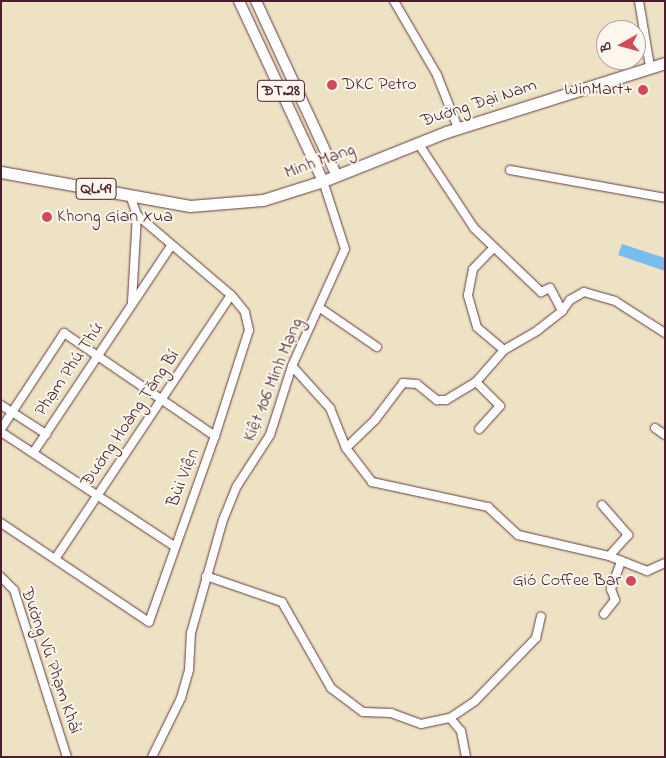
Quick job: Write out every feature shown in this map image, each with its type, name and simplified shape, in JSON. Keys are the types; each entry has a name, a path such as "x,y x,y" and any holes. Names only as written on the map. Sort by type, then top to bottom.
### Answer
{"highway":[{"name":"Đường Đại Nam","path":"418,143 458,128 665,63"},
{"name":"Minh Mạng","path":"130,195 190,206 263,200 337,176 418,143"},
{"name":"QL.49","path":"1,172 130,195"}],"main road":[{"name":"ĐT.28","path":"239,1 323,181"},
{"name":"ĐT.28","path":"256,1 337,176"}],"street":[{"path":"394,1 437,75 458,128"},
{"path":"639,1 650,67"},
{"path":"418,143 474,228 541,292 550,288 562,311"},
{"path":"510,170 665,198"},
{"name":"Kiệt 106 Minh Mạng","path":"152,757 181,698 189,670 191,632 206,576 237,486 270,435 292,366 320,308 345,248 323,181"},
{"name":"Phạm Phú Thứ","path":"130,195 137,215 132,304"},
{"name":"Bùi Viện","path":"1,523 149,622 174,546 215,436 248,330 245,312 231,295 171,246 137,215"},
{"name":"Phạm Phú Thứ","path":"33,453 171,246"},
{"path":"494,248 473,270 468,295 477,327 504,350"},
{"path":"346,448 375,420 403,383 417,384 436,400 446,400 476,382 504,350 520,343 562,311 570,300 584,292 615,301 665,333"},
{"name":"Đường Hoàng Tăng Bí","path":"55,559 231,295"},
{"path":"320,308 377,347"},
{"path":"174,546 1,430 64,333 215,436"},
{"path":"292,366 330,408 346,448 372,482 488,507 518,535 609,556 647,571 665,563"},
{"path":"476,382 500,406 479,429"},
{"path":"1,405 46,434"},
{"path":"656,428 665,435"},
{"path":"602,505 628,536 609,556"},
{"path":"604,614 615,600 611,589 621,561"},
{"path":"206,576 282,602 330,688 363,712 391,713 421,724 450,718 475,700 536,638 541,617"},
{"name":"Đường Vũ Phạm Khải","path":"1,577 14,590 67,757"},
{"path":"450,718 461,731 466,757"}],"water":[{"path":"622,244 665,258 665,271 618,255"}],"place":[{"name":"DKC Petro","path":"332,85"},
{"name":"WinMart+","path":"643,90"},
{"name":"Khong Gian Xua","path":"47,217"},
{"name":"Gió Coffee Bar","path":"631,581"}]}
